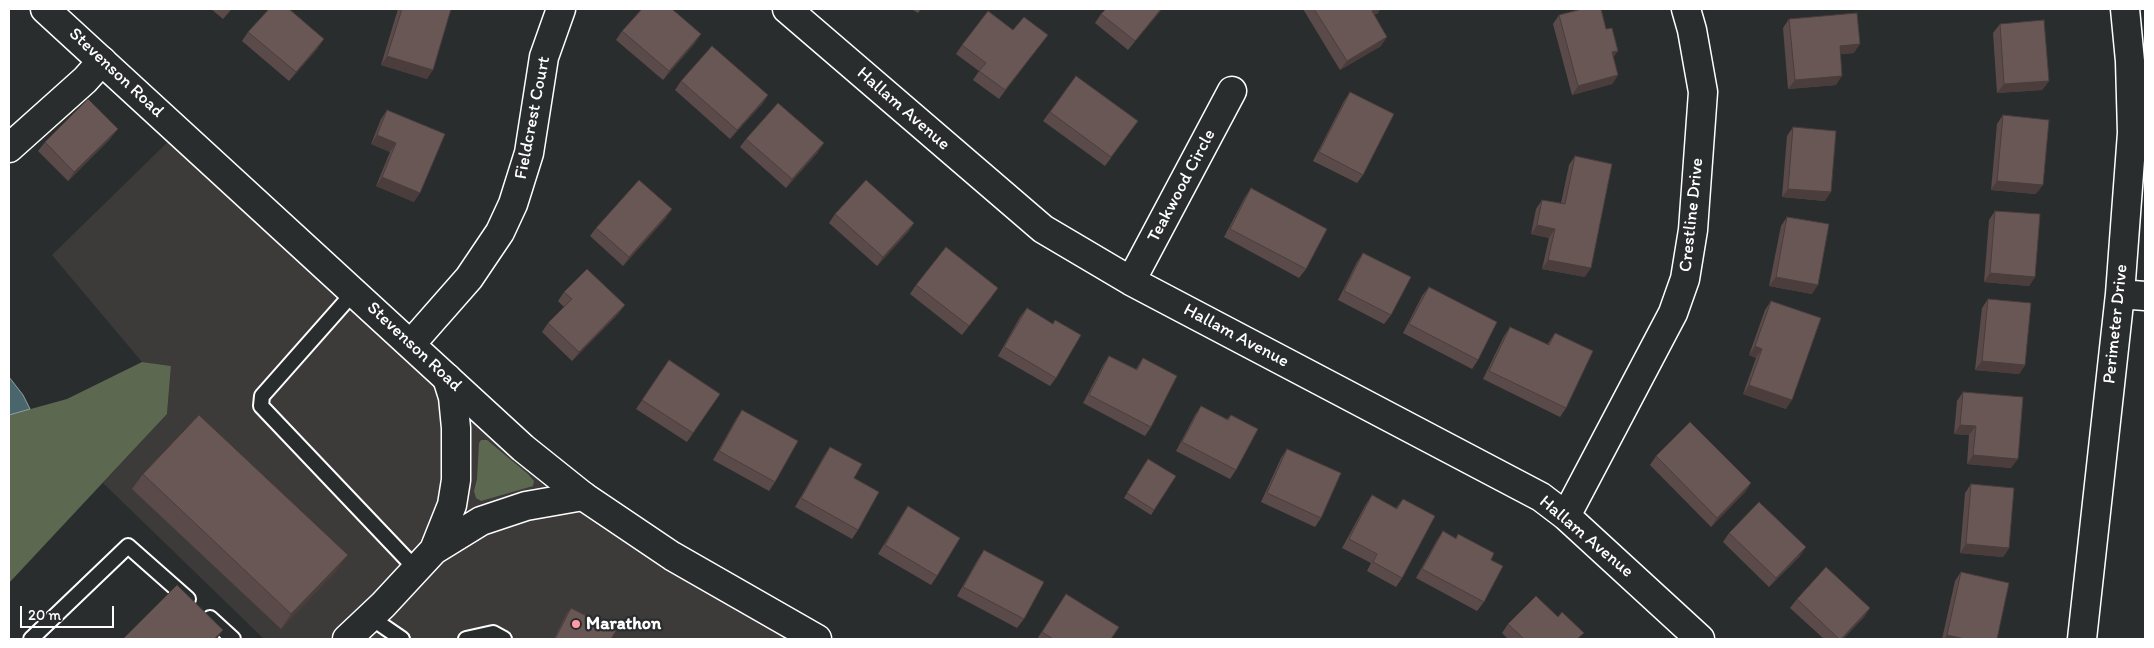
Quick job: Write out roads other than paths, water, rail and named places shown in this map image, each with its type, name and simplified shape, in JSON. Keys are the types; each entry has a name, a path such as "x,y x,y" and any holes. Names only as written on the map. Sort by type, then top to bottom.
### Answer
{"street":[{"name":"Stevenson Road","path":"46,9 523,448 583,496 672,556 817,639"},
{"name":"Fieldcrest Court","path":"410,344 469,278 500,232 513,204 529,153 544,57 561,9"},
{"name":"Hallam Avenue","path":"787,9 1043,229 1131,281 1541,497 1566,516 1700,639"},
{"name":"Crestline Drive","path":"1566,516 1673,313 1685,279 1693,230 1703,92 1692,30 1686,9"},
{"name":"Perimeter Drive","path":"2082,639 2133,295 2130,61 2125,9"},
{"path":"9,148 85,80 102,61"},
{"name":"Teakwood Circle","path":"1131,281 1232,91"},
{"path":"425,559 452,505 456,480 456,428 453,397 447,378"},
{"path":"346,639 370,618 425,559 481,522 526,506 583,496"}],"lane":[{"path":"354,292 262,396 261,406 425,559"},
{"path":"31,639 128,546 233,639"},
{"path":"370,618 402,639"},
{"path":"466,639 493,633 504,639"}],"water":[{"path":"9,377 23,395 30,409 9,415"}],"place":[{"name":"Marathon","path":"576,624"}]}
